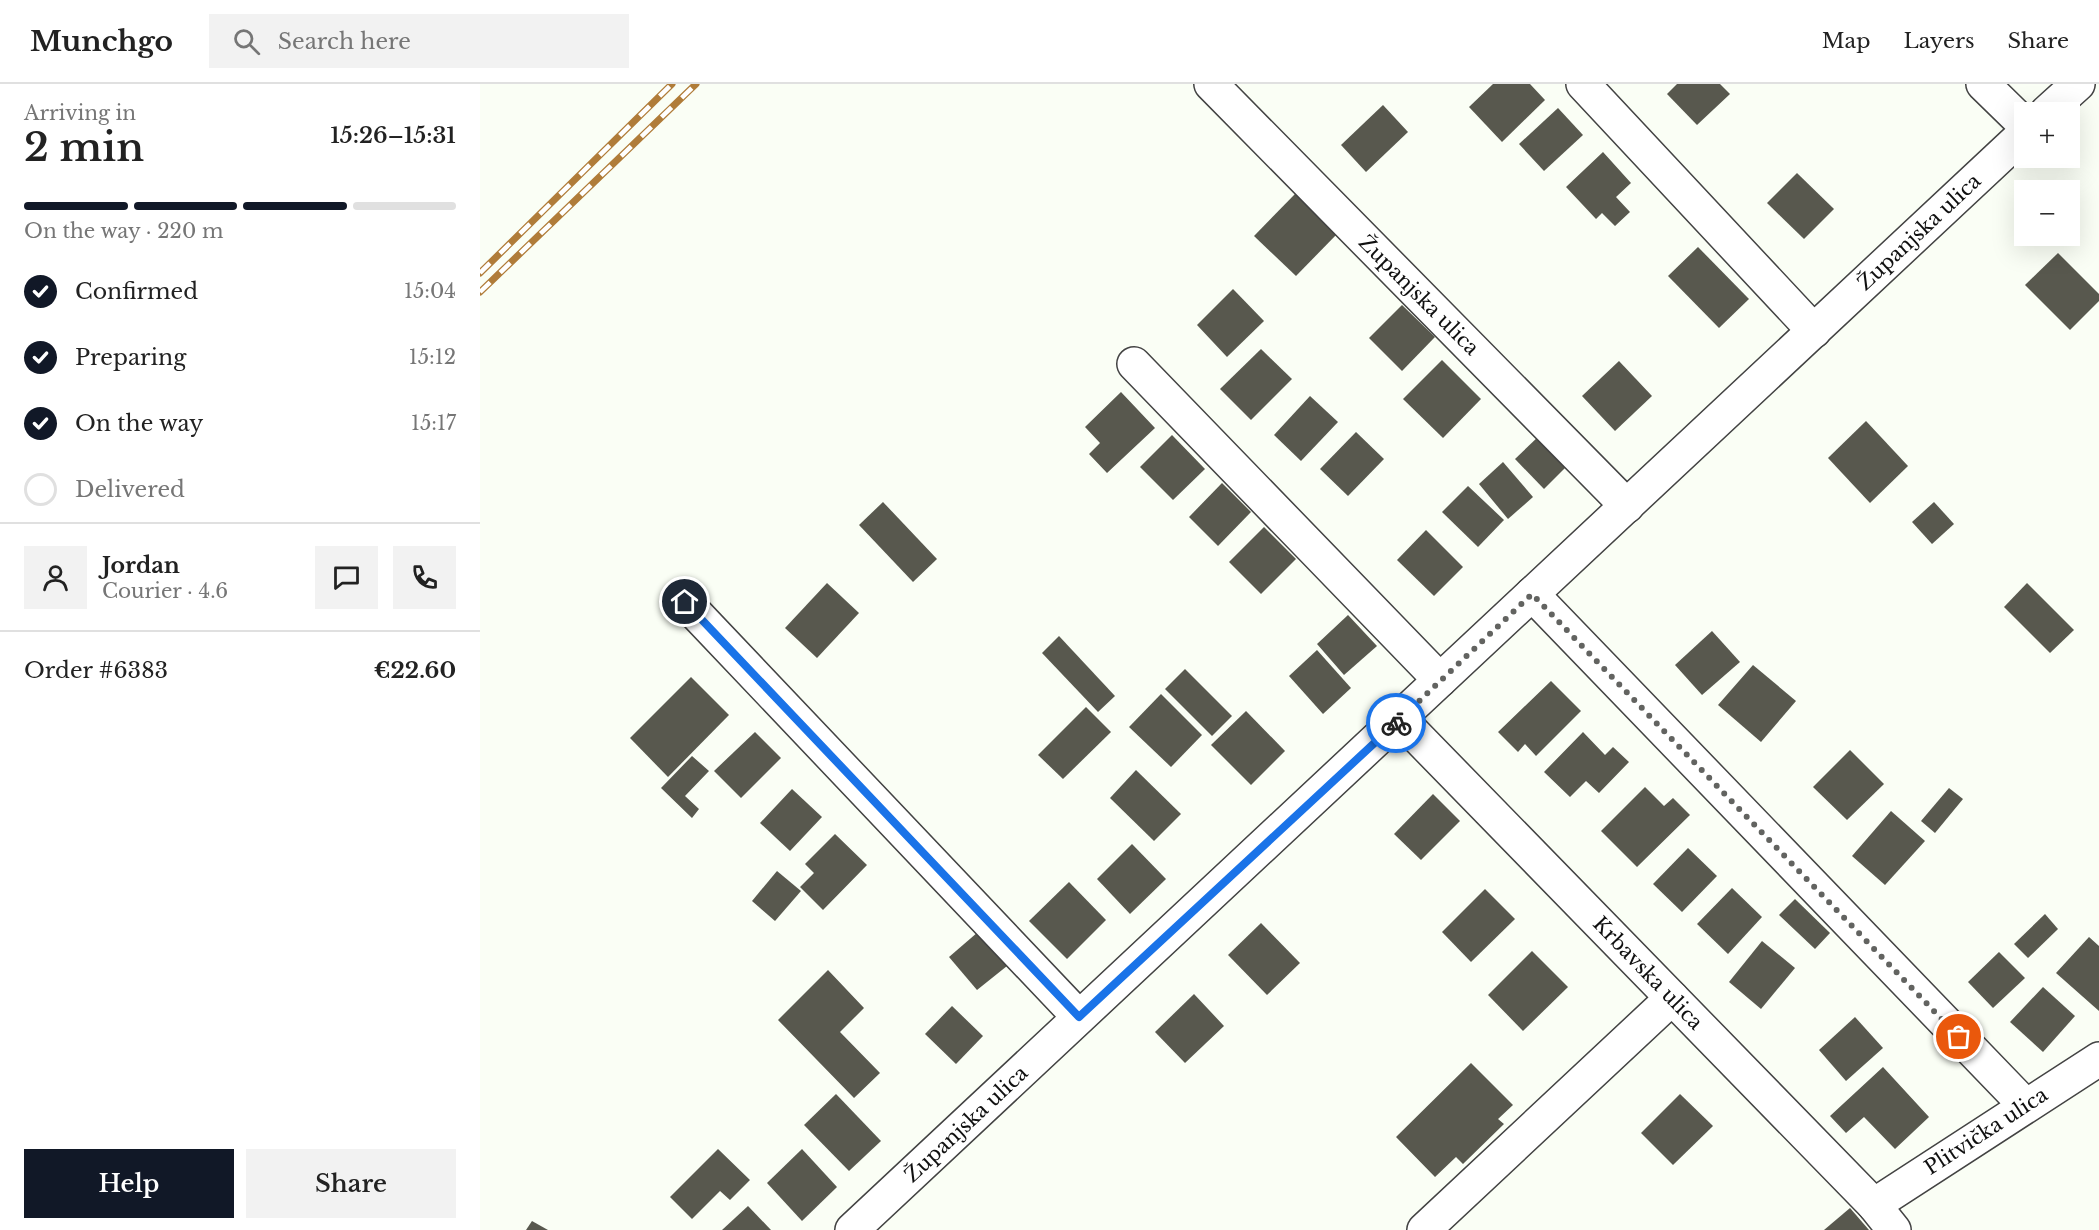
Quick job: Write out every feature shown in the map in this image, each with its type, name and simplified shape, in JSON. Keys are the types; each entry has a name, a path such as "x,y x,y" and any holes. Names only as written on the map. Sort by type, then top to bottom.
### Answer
{"street":[{"name":"Županjska ulica","path":"1211,84 1627,506"},
{"path":"1583,84 1814,331"},
{"path":"1983,84 2014,114"},
{"path":"2058,102 2078,84"},
{"name":"Županjska ulica","path":"852,1230 2014,143"},
{"path":"1134,364 1440,680"},
{"path":"1532,594 2025,1105"},
{"path":"685,602 1079,1017"},
{"name":"Krbavska ulica","path":"1400,719 1884,1218"},
{"path":"1424,1230 1672,998"},
{"name":"Plitvička ulica","path":"1884,1218 2025,1105 2099,1059"}],"building":[{"path":"1493,84 1530,84 1545,100 1502,142 1469,107"},
{"path":"1677,84 1720,84 1730,94 1697,125 1667,94"},
{"path":"1383,105 1408,132 1366,172 1341,145"},
{"path":"1558,108 1583,135 1544,171 1519,144"},
{"path":"1603,152 1631,183 1616,197 1630,212 1615,226 1602,213 1596,219 1566,187"},
{"path":"1797,173 1834,209 1804,239 1767,203"},
{"path":"1295,194 1337,234 1296,276 1254,236"},
{"path":"1698,247 1749,299 1719,328 1668,276"},
{"path":"2058,253 2099,294 2099,301 2070,330 2025,285"},
{"path":"1233,289 1264,321 1227,357 1197,325"},
{"path":"1402,305 1435,337 1402,371 1369,338"},
{"path":"1261,349 1292,379 1251,420 1220,389"},
{"path":"1442,360 1481,399 1443,438 1403,399"},
{"path":"1619,361 1652,396 1615,431 1582,396"},
{"path":"1121,392 1155,428 1107,473 1089,454 1100,443 1085,427"},
{"path":"1310,396 1338,422 1301,461 1274,435"},
{"path":"1866,421 1908,466 1870,503 1828,458"},
{"path":"1356,432 1384,459 1348,496 1320,469"},
{"path":"1172,435 1205,469 1173,500 1140,467"},
{"path":"1540,435 1569,464 1544,489 1515,459"},
{"path":"1503,462 1533,497 1508,519 1479,484"},
{"path":"1222,483 1251,512 1218,546 1189,517"},
{"path":"1468,486 1504,520 1478,547 1442,512"},
{"path":"883,502 937,559 913,582 859,525"},
{"path":"1934,502 1954,524 1932,544 1912,522"},
{"path":"1264,527 1296,559 1261,594 1229,562"},
{"path":"1426,530 1463,567 1434,596 1397,560"},
{"path":"827,583 859,613 817,658 785,628"},
{"path":"2027,583 2074,630 2050,653 2004,607"},
{"path":"1348,615 1377,646 1344,675 1317,644"},
{"path":"1712,631 1740,662 1702,695 1675,665"},
{"path":"1059,636 1115,696 1098,712 1042,653"},
{"path":"1317,650 1351,688 1323,714 1289,676"},
{"path":"1753,665 1796,701 1761,742 1718,705"},
{"path":"1185,669 1232,716 1212,736 1165,689"},
{"path":"691,677 729,715 668,777 630,738"},
{"path":"1551,681 1581,711 1536,756 1525,744 1518,752 1498,732"},
{"path":"1161,694 1202,735 1171,767 1129,727"},
{"path":"1086,707 1111,732 1063,779 1038,755"},
{"path":"1246,711 1285,751 1251,785 1211,745"},
{"path":"755,732 781,758 741,798 714,771"},
{"path":"1583,732 1605,755 1613,747 1629,762 1599,793 1586,781 1570,797 1544,772"},
{"path":"1850,750 1884,784 1847,820 1813,787"},
{"path":"692,756 709,771 685,796 699,809 692,818 661,788"},
{"path":"1136,770 1181,814 1154,841 1110,798"},
{"path":"1645,787 1664,806 1673,798 1690,815 1637,867 1601,831"},
{"path":"1949,788 1963,799 1935,833 1921,821"},
{"path":"792,789 822,817 790,851 760,823"},
{"path":"1433,794 1460,821 1421,860 1394,834"},
{"path":"1891,811 1925,841 1885,885 1852,856"},
{"path":"835,834 867,865 823,910 800,887 814,873 805,864"},
{"path":"1132,844 1166,879 1130,914 1097,879"},
{"path":"1688,848 1717,876 1682,912 1653,884"},
{"path":"777,871 801,891 775,921 752,901"},
{"path":"1069,882 1106,920 1067,959 1029,921"},
{"path":"1732,888 1762,917 1728,954 1697,924"},
{"path":"1485,889 1515,919 1471,962 1442,932"},
{"path":"1795,899 1830,933 1815,949 1779,915"},
{"path":"2045,914 2058,929 2028,958 2014,944"},
{"path":"1261,923 1300,963 1267,995 1228,955"},
{"path":"978,932 1007,966 977,990 949,957"},
{"path":"2089,937 2099,946 2099,1011 2056,973"},
{"path":"1762,941 1795,968 1761,1009 1729,982"},
{"path":"1532,951 1568,987 1523,1031 1488,995"},
{"path":"1999,952 2025,978 1993,1008 1968,982"},
{"path":"828,970 864,1008 840,1032 880,1073 854,1098 778,1020"},
{"path":"2043,987 2075,1016 2043,1052 2010,1022"},
{"path":"1194,994 1224,1026 1185,1063 1155,1032"},
{"path":"952,1006 983,1036 956,1064 925,1034"},
{"path":"1855,1017 1883,1048 1846,1081 1819,1050"},
{"path":"1471,1063 1513,1105 1498,1119 1504,1124 1463,1164 1456,1157 1435,1177 1396,1137"},
{"path":"1883,1067 1929,1117 1895,1149 1864,1117 1846,1133 1830,1116"},
{"path":"836,1094 881,1141 849,1171 804,1125"},
{"path":"1680,1094 1713,1126 1673,1165 1641,1133"},
{"path":"718,1149 750,1180 730,1200 720,1191 692,1219 670,1197"},
{"path":"802,1149 837,1187 802,1221 767,1183"},
{"path":"748,1206 771,1230 722,1230"},
{"path":"1850,1208 1869,1230 1824,1230"},
{"path":"532,1221 548,1230 526,1230"}],"railway":[{"path":"480,273 672,84"},
{"path":"480,292 696,84"}],"way so far":[{"path":"1396,723 1532,594 1959,1037"}],"route":[{"path":"685,602 1079,1017 1396,723"}]}
